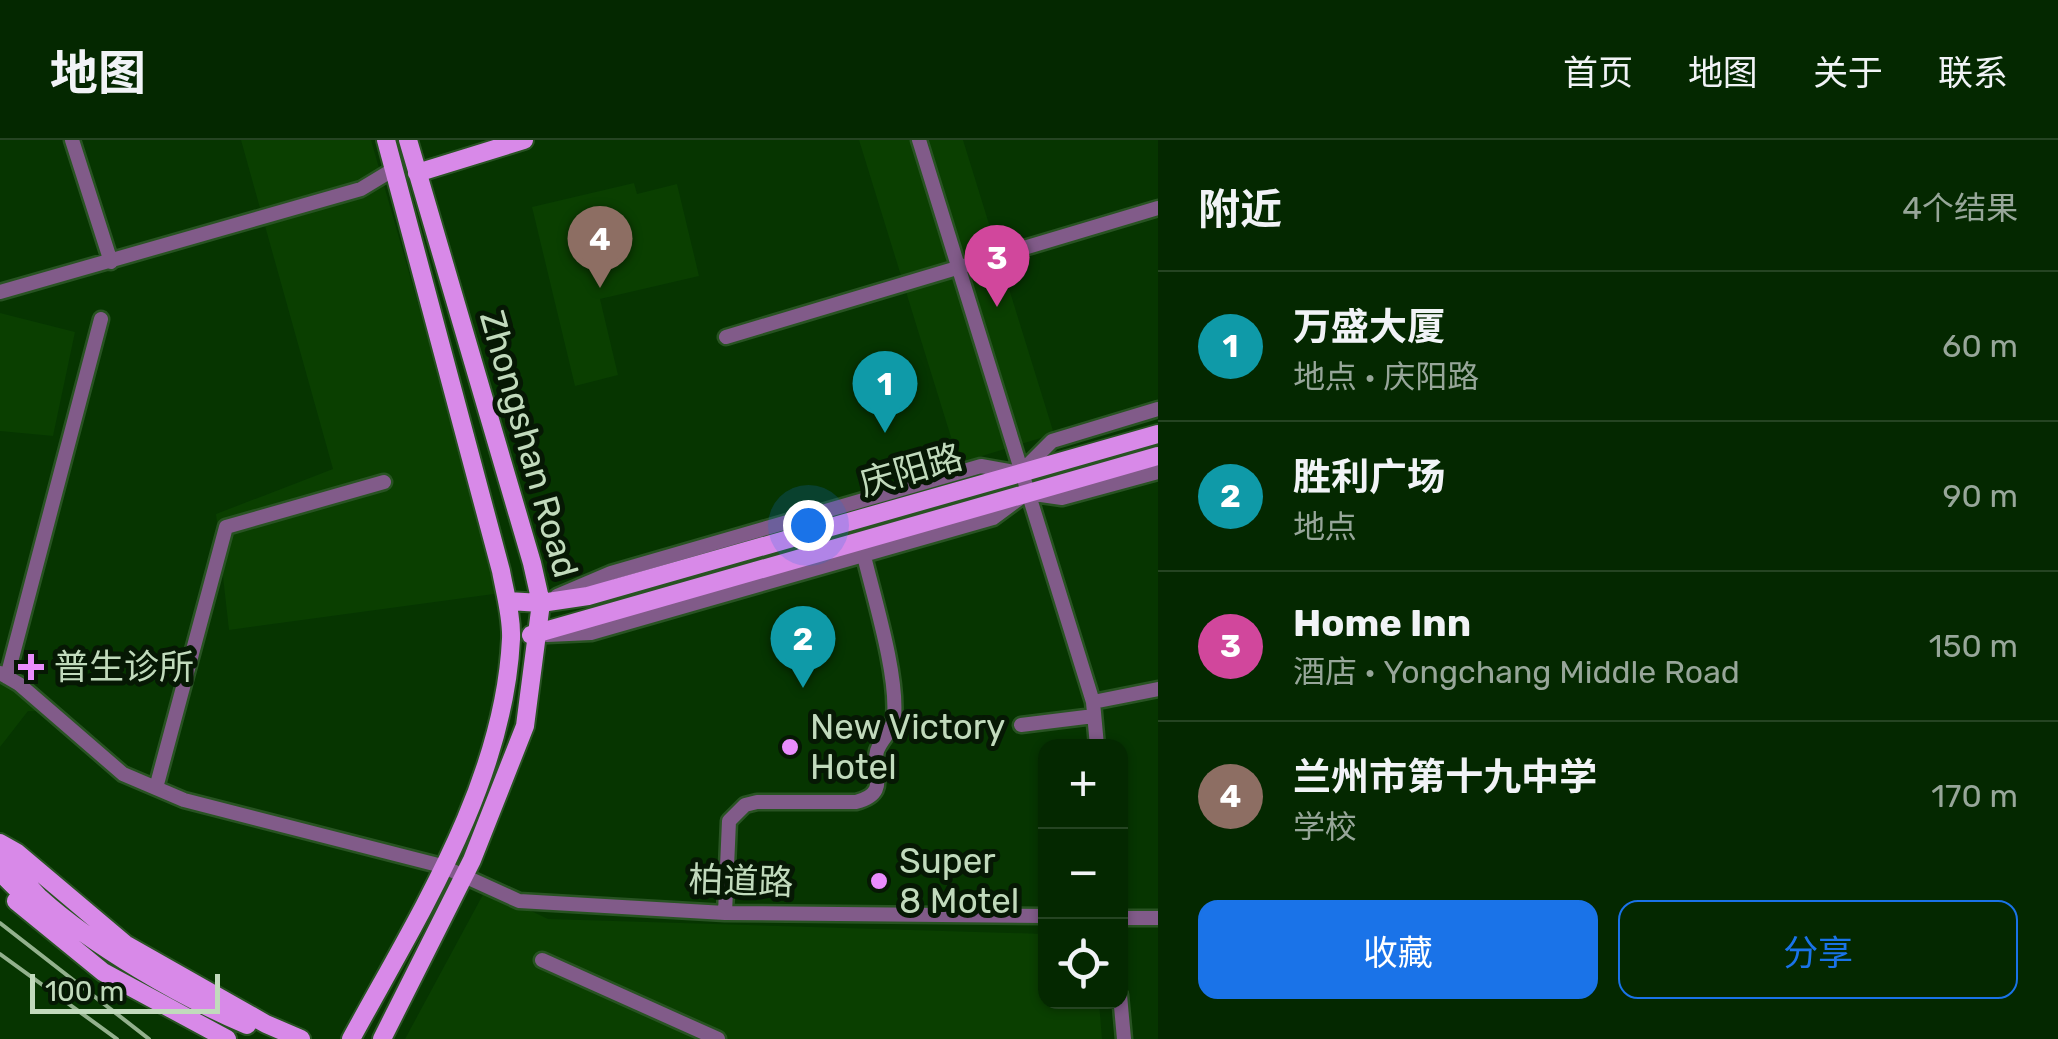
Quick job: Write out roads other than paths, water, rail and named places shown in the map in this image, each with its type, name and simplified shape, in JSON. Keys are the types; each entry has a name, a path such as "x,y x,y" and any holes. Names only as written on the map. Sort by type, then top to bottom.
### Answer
{"main road":[{"name":"Zhongshan Road","path":"351,1039 442,866 491,750 504,696 511,636 507,600 462,418 386,140"},
{"name":"Zhongshan Road","path":"382,1039 472,860 525,726 541,603 408,140"},
{"path":"416,168 483,140"},
{"path":"416,168 524,140"},
{"name":"庆阳路","path":"507,600 541,603 588,596 1158,434"},
{"name":"庆阳路","path":"511,636 538,635 1158,456"},
{"path":"0,846 36,900 83,943 163,994 254,1039"},
{"path":"0,846 16,852 126,944 266,1024 301,1039"},
{"path":"0,872 36,900 168,985 280,1039"},
{"path":"0,888 104,972 227,1039"}],"street":[{"path":"72,140 111,262"},
{"path":"919,140 1093,709 1096,739"},
{"path":"0,292 360,189 394,169"},
{"path":"726,336 1158,208"},
{"path":"4,675 102,319"},
{"path":"1021,473 1052,441 1158,410"},
{"path":"538,635 592,634 864,556 993,518 1026,493 1062,498 1158,472"},
{"path":"156,788 226,527 384,482"},
{"path":"725,913 729,821 736,812 756,802 856,802 864,800 879,782 876,753 890,730 894,707 886,648 864,556"},
{"name":"柏道路","path":"4,675 124,774 227,812 442,866 519,901 725,913 1038,916"},
{"path":"1021,725 1158,689"},
{"path":"1128,918 1158,918"},
{"path":"542,960 718,1039"},
{"path":"1121,1009 1124,1039"}],"railway":[{"path":"0,923 149,1039"},
{"path":"0,954 117,1039"}],"place":[{"name":"兰州市第十九中学","path":"600,288"},
{"name":"Home Inn","path":"997,307"},
{"name":"万盛大厦","path":"885,433"},
{"name":"普生诊所","path":"31,667"},
{"name":"胜利广场","path":"803,688"},
{"name":"New Victory Hotel","path":"790,747"},
{"name":"Super 8 Motel","path":"879,881"}]}
